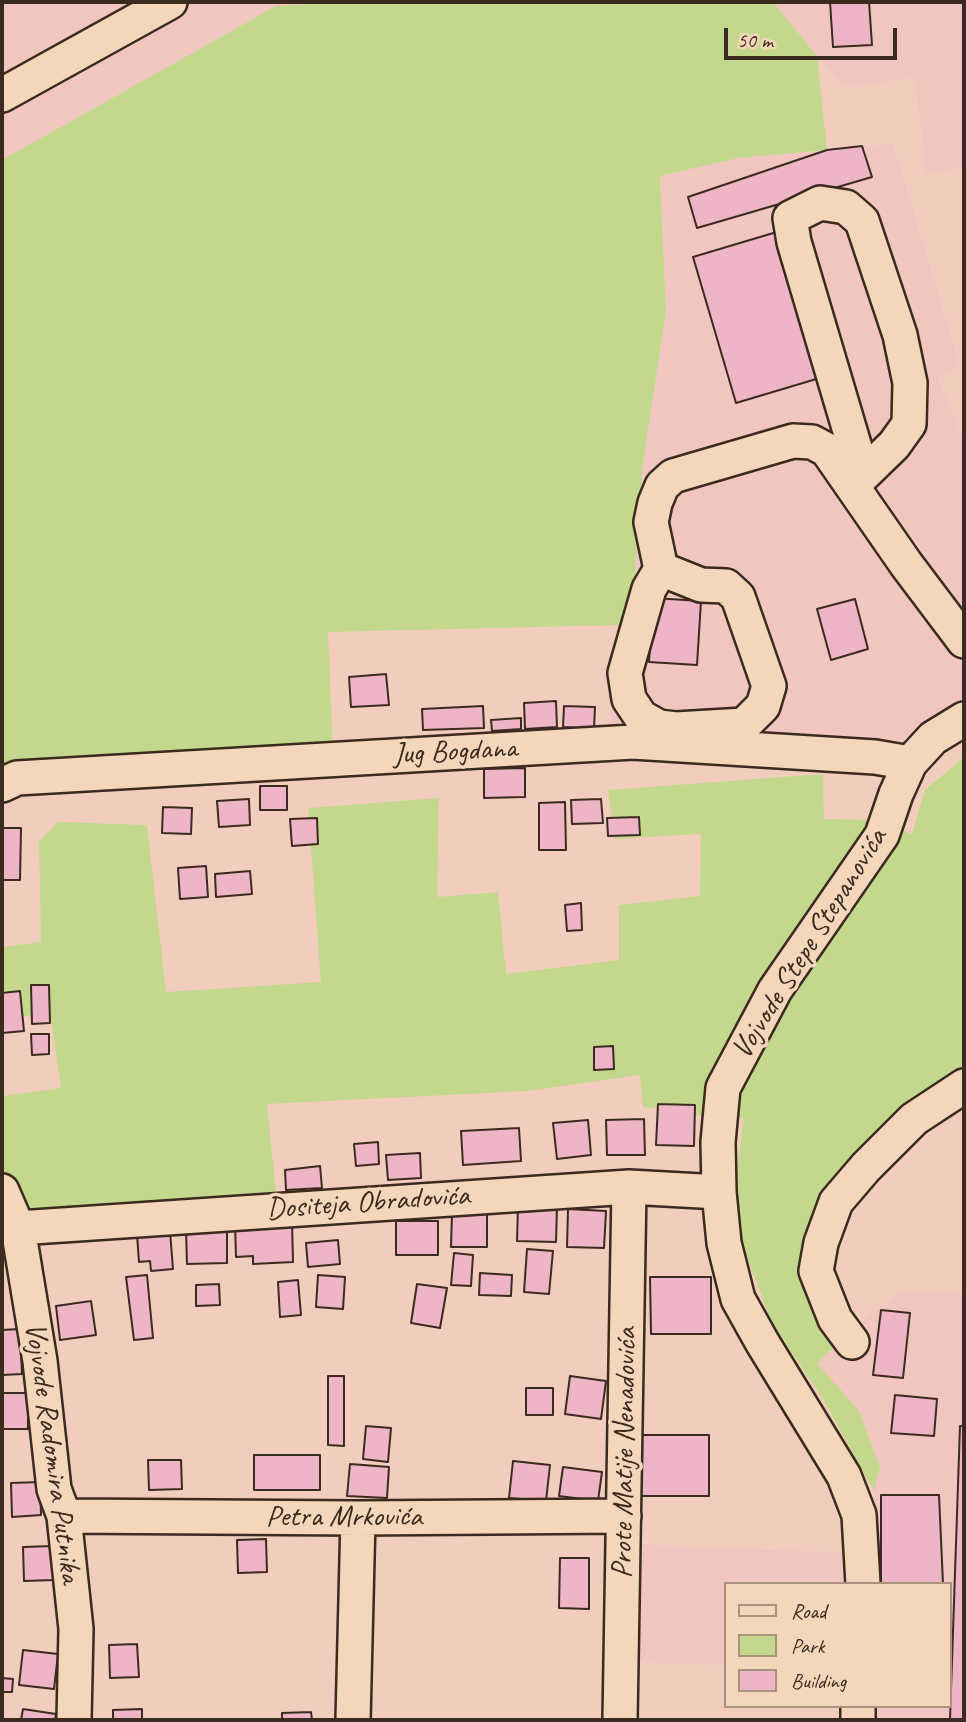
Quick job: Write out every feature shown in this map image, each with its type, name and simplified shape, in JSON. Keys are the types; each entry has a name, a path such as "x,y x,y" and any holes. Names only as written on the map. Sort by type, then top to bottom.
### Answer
{"street":[{"path":"2,95 170,2"},
{"path":"820,203 846,207 862,221 900,335 910,383 909,424 894,445 857,480 793,242 790,218 820,203"},
{"path":"662,569 649,589 625,673 629,699 641,717 659,727 676,729 744,725 763,706 769,686 738,597 726,586 701,585 662,569 651,522 654,503 662,486 673,476 793,441 812,442 827,450 857,480 906,564 964,641"},
{"name":"Vojvode Stepe Stepanovića","path":"863,1582 859,1515 844,1476 738,1298 724,1243 719,1192 718,1142 723,1088 775,989 882,835 910,763 933,738 964,719"},
{"name":"Jug Bogdana","path":"2,785 17,778 633,742 875,757 910,763"},
{"path":"852,1342 835,1319 816,1270 821,1243 835,1202 914,1119 964,1086"},
{"name":"Dositeja Obradovića","path":"18,1228 629,1187 719,1192"},
{"name":"Prote Matije Nenadovića","path":"620,1720 629,1187"},
{"name":"Vojvode Radomira Putnika","path":"2,1191 18,1228 40,1361 54,1489 64,1516 76,1629 74,1720"},
{"name":"Petra Mrkovića","path":"64,1516 624,1516"},
{"path":"353,1720 358,1518"}],"shaded area":[{"path":"2,2 356,2 276,6 2,160"},
{"path":"773,2 964,2 964,168 926,173 915,77 844,88"},
{"path":"893,144 960,367 937,377 964,440 964,701 903,744 605,758 624,625 632,619 643,463 666,311 660,176 739,158"},
{"path":"901,1292 964,1292 964,1720 876,1720 876,1708 952,1708 952,1582 875,1582 874,1491 880,1467 816,1363"},
{"path":"619,1542 698,1548 843,1552 845,1582 724,1582 724,1665 623,1662"}],"green space":[{"path":"356,2 773,2 817,56 827,150 739,158 660,176 666,311 643,463 632,619 624,625 328,632 334,774 2,789 2,160 276,6"},
{"path":"964,757 964,1086 914,1119 821,1243 847,1335 817,1363 859,1411 880,1467 874,1491 824,1401 771,1321 747,1257 739,1228 734,1190 744,1118 705,1116 643,1107 640,1075 528,1091 267,1104 276,1193 17,1215 2,1179 2,1096 61,1088 50,1013 2,1019 2,947 41,942 39,841 58,822 147,825 166,992 321,982 308,808 439,798 437,897 498,892 506,974 619,960 619,905 700,896 701,834 615,839 608,790 823,774 824,819 878,820 912,834 925,790"}],"building":[{"path":"830,2 869,2 872,45 833,47"},
{"path":"862,146 872,177 697,228 688,197 827,150"},
{"path":"780,231 823,377 736,403 693,257"},
{"path":"653,598 701,601 697,665 649,662"},
{"path":"855,599 868,649 831,660 817,609"},
{"path":"386,674 389,705 351,707 349,677"},
{"path":"556,701 557,727 525,729 524,703"},
{"path":"483,706 484,728 423,730 422,709"},
{"path":"564,706 595,707 594,729 563,727"},
{"path":"521,718 521,729 492,731 491,720"},
{"path":"525,768 525,797 484,798 484,769"},
{"path":"260,786 287,786 287,810 260,810"},
{"path":"249,799 250,825 219,827 217,801"},
{"path":"601,799 603,823 572,824 571,800"},
{"path":"565,802 566,850 539,850 539,803"},
{"path":"163,807 192,808 191,834 162,833"},
{"path":"639,817 640,835 608,836 607,818"},
{"path":"317,818 318,844 292,846 290,819"},
{"path":"2,828 21,828 20,880 2,880"},
{"path":"206,866 208,897 180,899 178,868"},
{"path":"250,871 252,894 216,897 215,874"},
{"path":"581,903 582,930 567,931 565,905"},
{"path":"31,985 49,985 50,1023 32,1024"},
{"path":"20,991 24,1031 2,1033 2,993"},
{"path":"31,1034 49,1034 49,1054 32,1055"},
{"path":"613,1046 614,1069 594,1070 594,1047"},
{"path":"658,1104 695,1105 694,1146 656,1145"},
{"path":"644,1119 645,1155 607,1155 606,1120"},
{"path":"588,1120 591,1155 557,1159 553,1123"},
{"path":"519,1128 521,1161 463,1165 461,1131"},
{"path":"378,1142 379,1164 356,1166 354,1144"},
{"path":"420,1153 421,1178 388,1180 386,1155"},
{"path":"320,1166 322,1188 286,1190 285,1170"},
{"path":"518,1206 557,1207 556,1242 517,1241"},
{"path":"568,1209 606,1211 604,1248 567,1247"},
{"path":"452,1213 487,1213 487,1247 451,1247"},
{"path":"396,1221 438,1221 438,1255 396,1255"},
{"path":"292,1222 293,1262 253,1264 253,1256 236,1257 235,1224"},
{"path":"227,1229 227,1263 187,1264 186,1230"},
{"path":"170,1231 173,1269 151,1271 150,1261 139,1262 137,1234"},
{"path":"338,1240 340,1264 308,1267 306,1243"},
{"path":"527,1249 553,1251 549,1294 524,1292"},
{"path":"454,1253 473,1255 471,1286 451,1285"},
{"path":"480,1273 512,1275 511,1296 479,1295"},
{"path":"147,1275 153,1338 134,1340 126,1277"},
{"path":"318,1275 345,1277 343,1309 316,1307"},
{"path":"650,1277 711,1277 711,1334 651,1334"},
{"path":"298,1280 301,1315 280,1317 278,1282"},
{"path":"219,1284 220,1305 196,1306 196,1285"},
{"path":"417,1284 447,1288 440,1328 411,1323"},
{"path":"91,1301 96,1335 60,1340 56,1306"},
{"path":"881,1310 910,1313 903,1378 873,1375"},
{"path":"20,1329 22,1374 2,1375 2,1330"},
{"path":"328,1376 344,1376 344,1446 328,1445"},
{"path":"570,1376 606,1381 601,1419 565,1414"},
{"path":"526,1388 553,1388 553,1415 526,1415"},
{"path":"2,1393 28,1393 28,1429 2,1429"},
{"path":"895,1395 937,1399 934,1436 891,1433"},
{"path":"366,1426 391,1428 388,1462 363,1459"},
{"path":"960,1426 964,1426 964,1720 950,1720"},
{"path":"637,1435 709,1435 709,1496 637,1496"},
{"path":"254,1455 320,1455 320,1490 254,1490"},
{"path":"148,1460 181,1460 182,1489 149,1490"},
{"path":"513,1461 550,1465 546,1501 509,1498"},
{"path":"350,1464 389,1467 387,1498 347,1496"},
{"path":"563,1467 602,1472 598,1501 559,1496"},
{"path":"40,1482 41,1515 12,1517 11,1483"},
{"path":"881,1495 939,1495 943,1582 881,1582"},
{"path":"266,1539 267,1572 238,1573 237,1540"},
{"path":"52,1546 54,1580 24,1581 23,1547"},
{"path":"560,1558 589,1558 589,1609 559,1608"},
{"path":"137,1644 139,1677 110,1678 109,1645"},
{"path":"23,1650 58,1654 54,1689 19,1685"},
{"path":"2,1678 13,1679 12,1692 2,1692"},
{"path":"23,1709 56,1714 55,1720 21,1720"},
{"path":"142,1709 142,1720 113,1720 113,1710"},
{"path":"311,1712 312,1720 282,1720 282,1713"}]}
